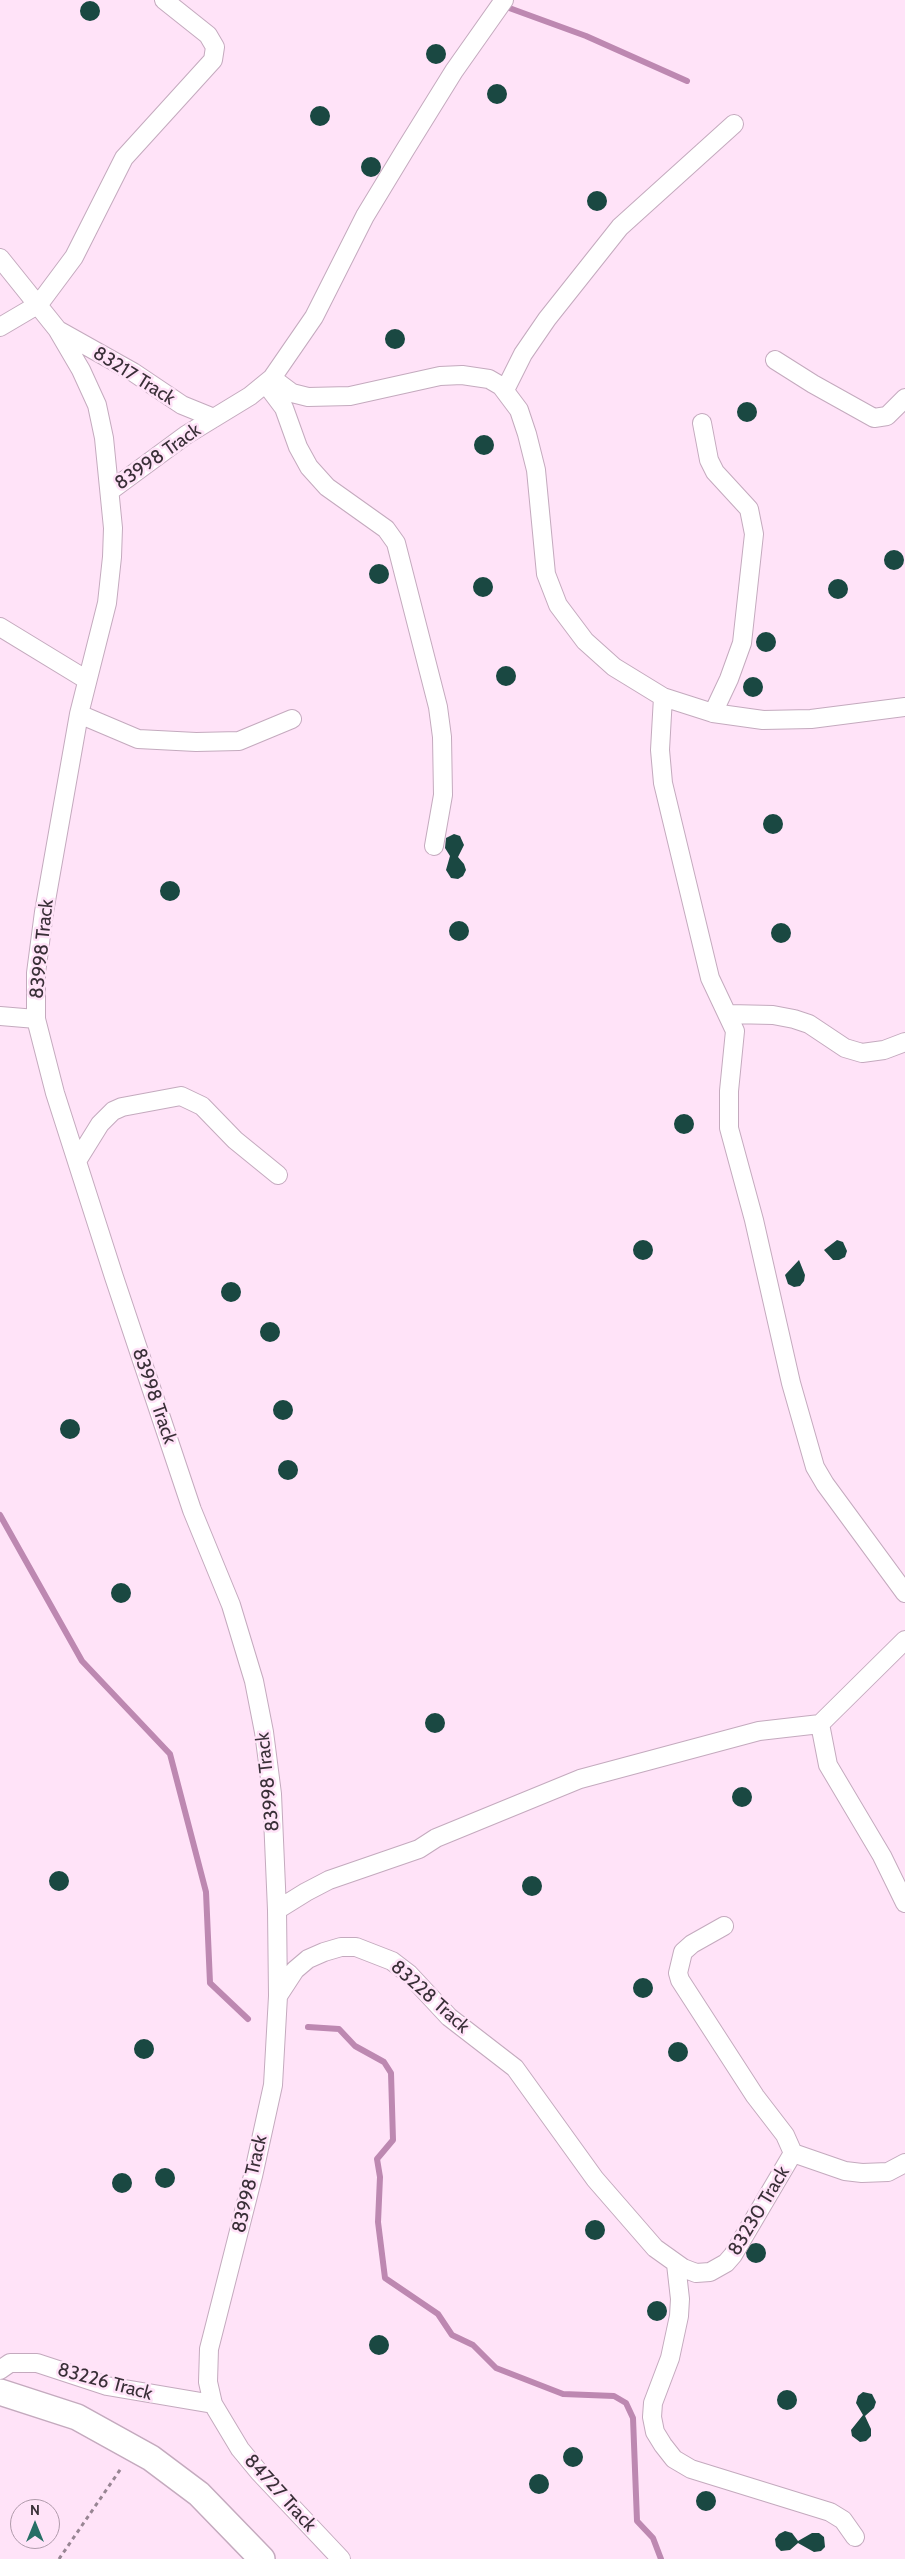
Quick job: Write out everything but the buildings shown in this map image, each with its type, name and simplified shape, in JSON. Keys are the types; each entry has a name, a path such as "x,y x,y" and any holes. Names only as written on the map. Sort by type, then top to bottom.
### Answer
{"main road":[{"path":"0,2392 77,2417 134,2447 176,2475 199,2494 262,2559"}],"street":[{"path":"0,327 39,304 74,257 130,151 213,60 215,47 208,35 164,0"},
{"path":"269,381 314,317 365,216 405,150 454,71 504,0"},
{"path":"505,390 523,354 546,319 620,227 734,124"},
{"name":"83217 Track","path":"0,258 39,304 57,329 81,370 97,405 104,438 110,491"},
{"name":"83217 Track","path":"57,329 133,372 182,405 214,418"},
{"path":"775,360 874,418 887,416 905,398"},
{"path":"269,381 292,393 308,397 350,396 440,376 462,375 489,379 505,390 519,410 527,434 536,470 546,574 558,606 585,641 607,660 640,685 663,697 713,713 756,720 789,720 905,707"},
{"path":"269,381 284,408 298,447 309,467 327,487 386,530 396,543 438,707 441,730 443,795 434,846"},
{"name":"83998 Track","path":"223,2423 213,2404 208,2382 209,2349 253,2176 273,2085 278,1996 277,1910 272,1794 264,1732 254,1681 231,1605 192,1510 55,1093 36,1019 36,973 44,912 79,714 107,603 113,528 110,491 186,435 269,381"},
{"path":"702,423 704,444 712,466 749,509 754,534 742,643 729,680 713,713"},
{"path":"0,627 87,680"},
{"path":"663,697 660,750 663,783 710,978 736,1031 728,1113 729,1128 754,1220 791,1383 811,1456 825,1484 905,1593"},
{"path":"79,714 138,739 196,742 239,741 292,719"},
{"path":"728,1014 773,1015 794,1019 809,1024 845,1048 862,1054 884,1050 905,1042"},
{"path":"0,1016 36,1019"},
{"path":"77,1161 100,1124 113,1111 122,1107 181,1096 202,1106 235,1140 278,1175"},
{"path":"277,1910 329,1880 419,1849 436,1838 580,1779 759,1731 820,1724 905,1640"},
{"path":"820,1724 828,1765 882,1856 905,1903"},
{"name":"83230 Track","path":"506,2060 515,2068 614,2202 655,2248 676,2264 696,2273 710,2272 726,2264 793,2153 785,2135 755,2096 680,1980 678,1967 683,1952 692,1944 724,1926"},
{"name":"83228 Track","path":"278,1996 295,1970 308,1960 340,1947 356,1946 373,1951 392,1961 409,1974 449,2017 506,2060"},
{"path":"793,2153 845,2170 862,2173 888,2172 905,2163"},
{"path":"676,2264 680,2299 678,2316 670,2358 653,2403 652,2417 655,2432 663,2445 674,2459 691,2469 830,2512 843,2520 855,2537"},
{"name":"83226 Track","path":"0,2370 10,2363 37,2363 107,2386 213,2404"},
{"name":"84727 Track","path":"223,2423 258,2472 341,2559"}],"path":[{"path":"59,2559 115,2481 134,2447"}],"waterway":[{"path":"501,5 586,36 687,81"},
{"path":"0,1515 82,1661 170,1754 206,1892 210,1983 248,2019"},
{"path":"308,2027 339,2029 355,2046 384,2062 391,2073 393,2140 377,2159 380,2177 378,2222 385,2278 438,2314 452,2335 473,2345 496,2368 563,2394 614,2396 626,2403 633,2418 637,2521 653,2538 661,2559"}]}
